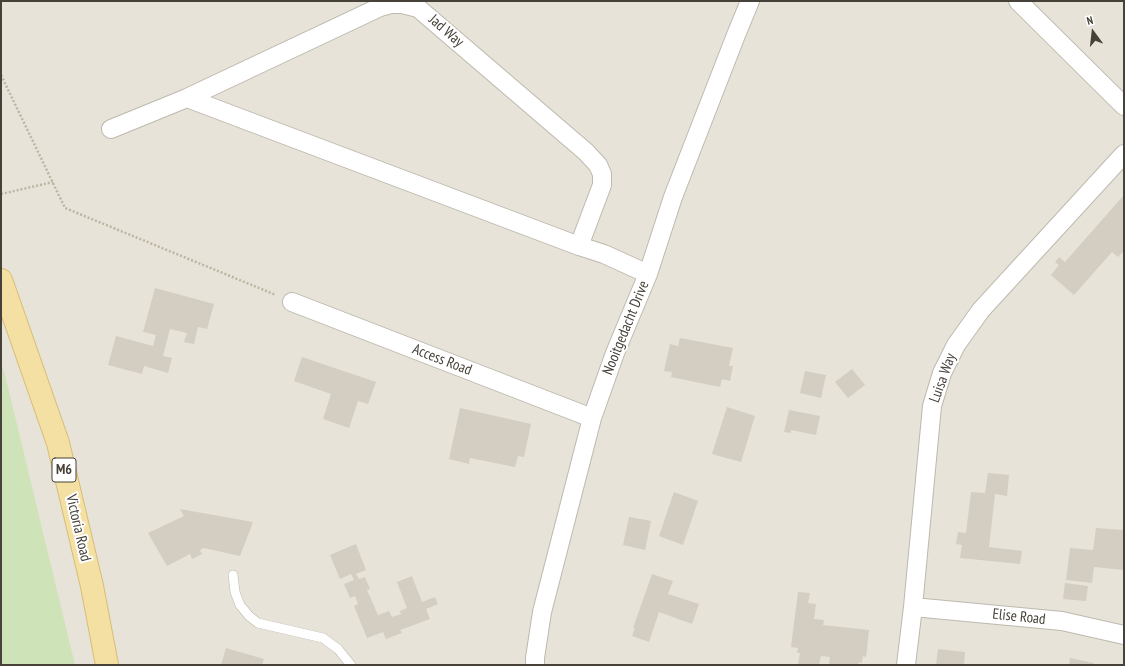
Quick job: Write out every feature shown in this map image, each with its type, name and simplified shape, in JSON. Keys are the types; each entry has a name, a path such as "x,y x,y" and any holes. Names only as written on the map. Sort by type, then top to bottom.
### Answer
{"main road":[{"name":"Victoria Road","path":"1,280 58,443 92,586 107,665"}],"street":[{"name":"Nooitgedacht Drive","path":"535,665 542,612 592,418 615,353 648,274 673,197 750,1"},
{"path":"1018,1 1124,106"},
{"name":"Jad Way","path":"111,129 187,98 380,7 391,4 402,4 418,8 586,152 598,165 602,174 602,185 579,246"},
{"path":"187,98 579,246 604,254 648,274"},
{"name":"Luisa Way","path":"906,665 932,406 942,373 956,345 980,310 1124,154"},
{"name":"Access Road","path":"292,302 592,418"},
{"name":"Elise Road","path":"913,607 1062,621 1124,636"}],"lane":[{"path":"233,575 235,592 240,605 249,616 258,623 323,638 338,649 351,665"}],"path":[{"path":"1,75 65,208 292,302"},
{"path":"1,194 53,182"}],"shaded area":[{"path":"1,1 1124,1 1124,665 1,665"}],"green space":[{"path":"1,363 5,375 75,665 1,665"}],"building":[{"path":"1124,195 1124,251 1118,257 1112,252 1074,295 1051,275 1059,265 1055,262 1059,257 1065,262"},
{"path":"155,288 214,304 207,329 198,327 194,344 184,342 187,333 170,329 163,356 172,358 168,373 144,366 142,374 108,365 116,336 153,346 156,335 143,332"},
{"path":"680,338 733,348 729,366 733,366 730,381 722,379 720,387 671,377 672,372 664,371 670,344 678,346"},
{"path":"302,357 376,382 368,404 358,401 349,428 323,419 331,394 294,381"},
{"path":"852,369 865,385 848,398 835,382"},
{"path":"805,371 826,375 821,398 800,393"},
{"path":"727,407 755,416 741,462 712,454"},
{"path":"460,408 531,424 524,457 518,456 515,467 470,458 469,464 449,459"},
{"path":"789,410 820,416 816,435 791,430 791,433 784,432"},
{"path":"988,473 1009,475 1007,496 995,494 989,547 1022,551 1020,564 960,558 962,545 956,544 958,532 966,533 971,492 985,493"},
{"path":"674,492 698,501 683,545 659,536"},
{"path":"180,509 253,522 240,556 204,548 200,550 202,554 192,559 190,554 167,566 148,533 184,516"},
{"path":"629,517 651,521 645,550 623,545"},
{"path":"1096,528 1124,530 1124,570 1094,567 1092,583 1066,580 1070,548 1093,550"},
{"path":"356,544 366,570 356,574 359,579 365,577 370,589 367,590 378,615 389,611 392,617 401,614 400,611 407,608 397,582 412,576 422,602 435,597 438,604 426,609 430,619 400,630 402,633 386,639 383,632 367,638 354,606 358,604 355,596 350,598 344,584 354,580 351,574 340,579 330,555"},
{"path":"652,574 673,581 668,594 699,604 692,624 659,612 649,642 632,636 635,628 633,628"},
{"path":"1065,583 1088,586 1086,601 1063,599"},
{"path":"798,592 810,593 808,603 816,604 814,619 824,620 823,625 869,630 866,657 863,656 862,663 859,662 858,665 829,665 830,657 821,656 819,665 798,665 800,653 797,653 798,648 791,647"},
{"path":"226,648 264,659 262,665 221,665"},
{"path":"938,649 965,652 964,665 936,665"},
{"path":"1070,658 1094,663 1093,665 1069,665"}]}
